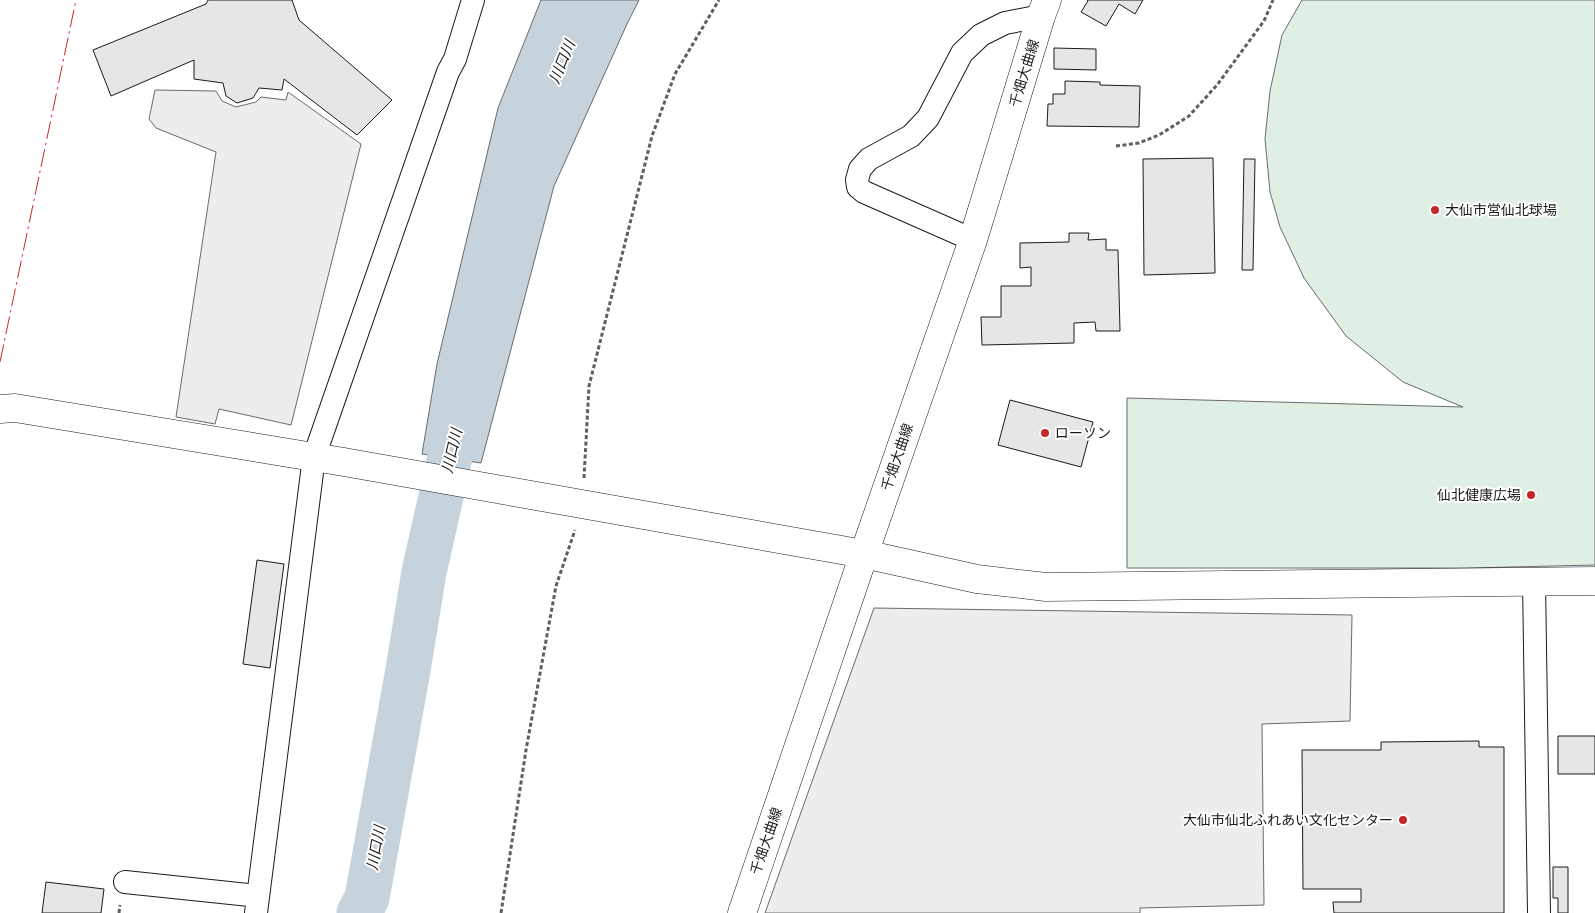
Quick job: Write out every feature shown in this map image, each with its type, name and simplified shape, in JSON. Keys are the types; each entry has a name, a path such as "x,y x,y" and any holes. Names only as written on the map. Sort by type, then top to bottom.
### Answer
{"street":[{"path":"125,882 257,904 314,456 445,82 455,59 473,0"},
{"path":"973,240 864,192 858,187 857,180 860,169 869,159 911,136 928,118 962,53 982,35 1005,23 1044,8"},
{"name":"千畑大曲線","path":"742,913 973,240 1044,8"},
{"path":"0,409 15,408 314,456 864,554 977,579 1046,587 1595,580"},
{"path":"1534,581 1539,913"}],"path":[{"path":"501,913 526,750 556,586 584,467 589,386 652,136 675,74 719,0"},
{"path":"1116,146 1140,143 1159,135 1189,116 1218,85 1264,21 1273,0"}],"green space":[{"name":"大仙市営仙北球場","path":"1302,0 1595,0 1595,565 1469,568 1127,568 1127,398 1463,407 1403,382 1346,336 1304,278 1280,227 1270,192 1265,139 1270,91 1282,35"}],"shaded area":[{"path":"155,90 216,91 222,101 236,107 256,102 261,97 286,100 288,92 361,144 291,425 219,409 215,424 176,417 216,152 156,128 149,119"},
{"path":"874,608 1352,615 1350,721 1262,724 1264,905 1140,908 1140,913 765,913"}],"water":[{"path":"541,0 639,0 554,186 481,463 422,454 437,364 498,108"}],"building":[{"path":"208,0 292,0 299,20 392,100 357,135 284,79 282,90 259,88 253,98 237,103 226,96 223,83 194,79 194,60 111,96 93,50 206,4"},
{"path":"1087,0 1143,0 1135,14 1119,4 1106,26 1081,12"},
{"path":"1054,48 1096,49 1096,70 1054,69"},
{"path":"1065,81 1100,82 1100,85 1140,86 1139,127 1047,126 1048,104 1053,104 1053,94 1065,94"},
{"path":"1213,158 1215,273 1144,275 1143,159"},
{"path":"1244,159 1255,159 1253,270 1242,270"},
{"path":"1069,233 1089,233 1088,240 1106,239 1106,250 1118,250 1120,331 1096,331 1095,322 1074,323 1074,343 982,345 981,317 1001,317 1001,286 1031,286 1031,267 1020,268 1020,243 1069,242"},
{"name":"ローソン","path":"1010,400 1093,422 1081,467 998,445"},
{"path":"257,560 284,564 270,668 243,664"},
{"path":"1558,736 1595,736 1595,774 1558,774"},
{"name":"大仙市仙北ふれあい文化センター","path":"1479,741 1479,747 1504,747 1504,913 1334,913 1333,902 1361,902 1361,889 1303,889 1302,750 1381,750 1381,742"},
{"path":"1553,867 1568,867 1568,913 1558,913 1558,898 1553,898"},
{"path":"46,882 104,889 101,913 42,913"}],"waterway":[{"name":"川口川","path":"359,913 367,898 424,572 463,399"}],"power":[{"path":"0,362 76,0"}],"place":[{"name":"大仙市営仙北球場","path":"1435,210"},
{"name":"ローソン","path":"1045,433"},
{"name":"仙北健康広場","path":"1531,495"},
{"name":"大仙市仙北ふれあい文化センター","path":"1403,820"}]}
